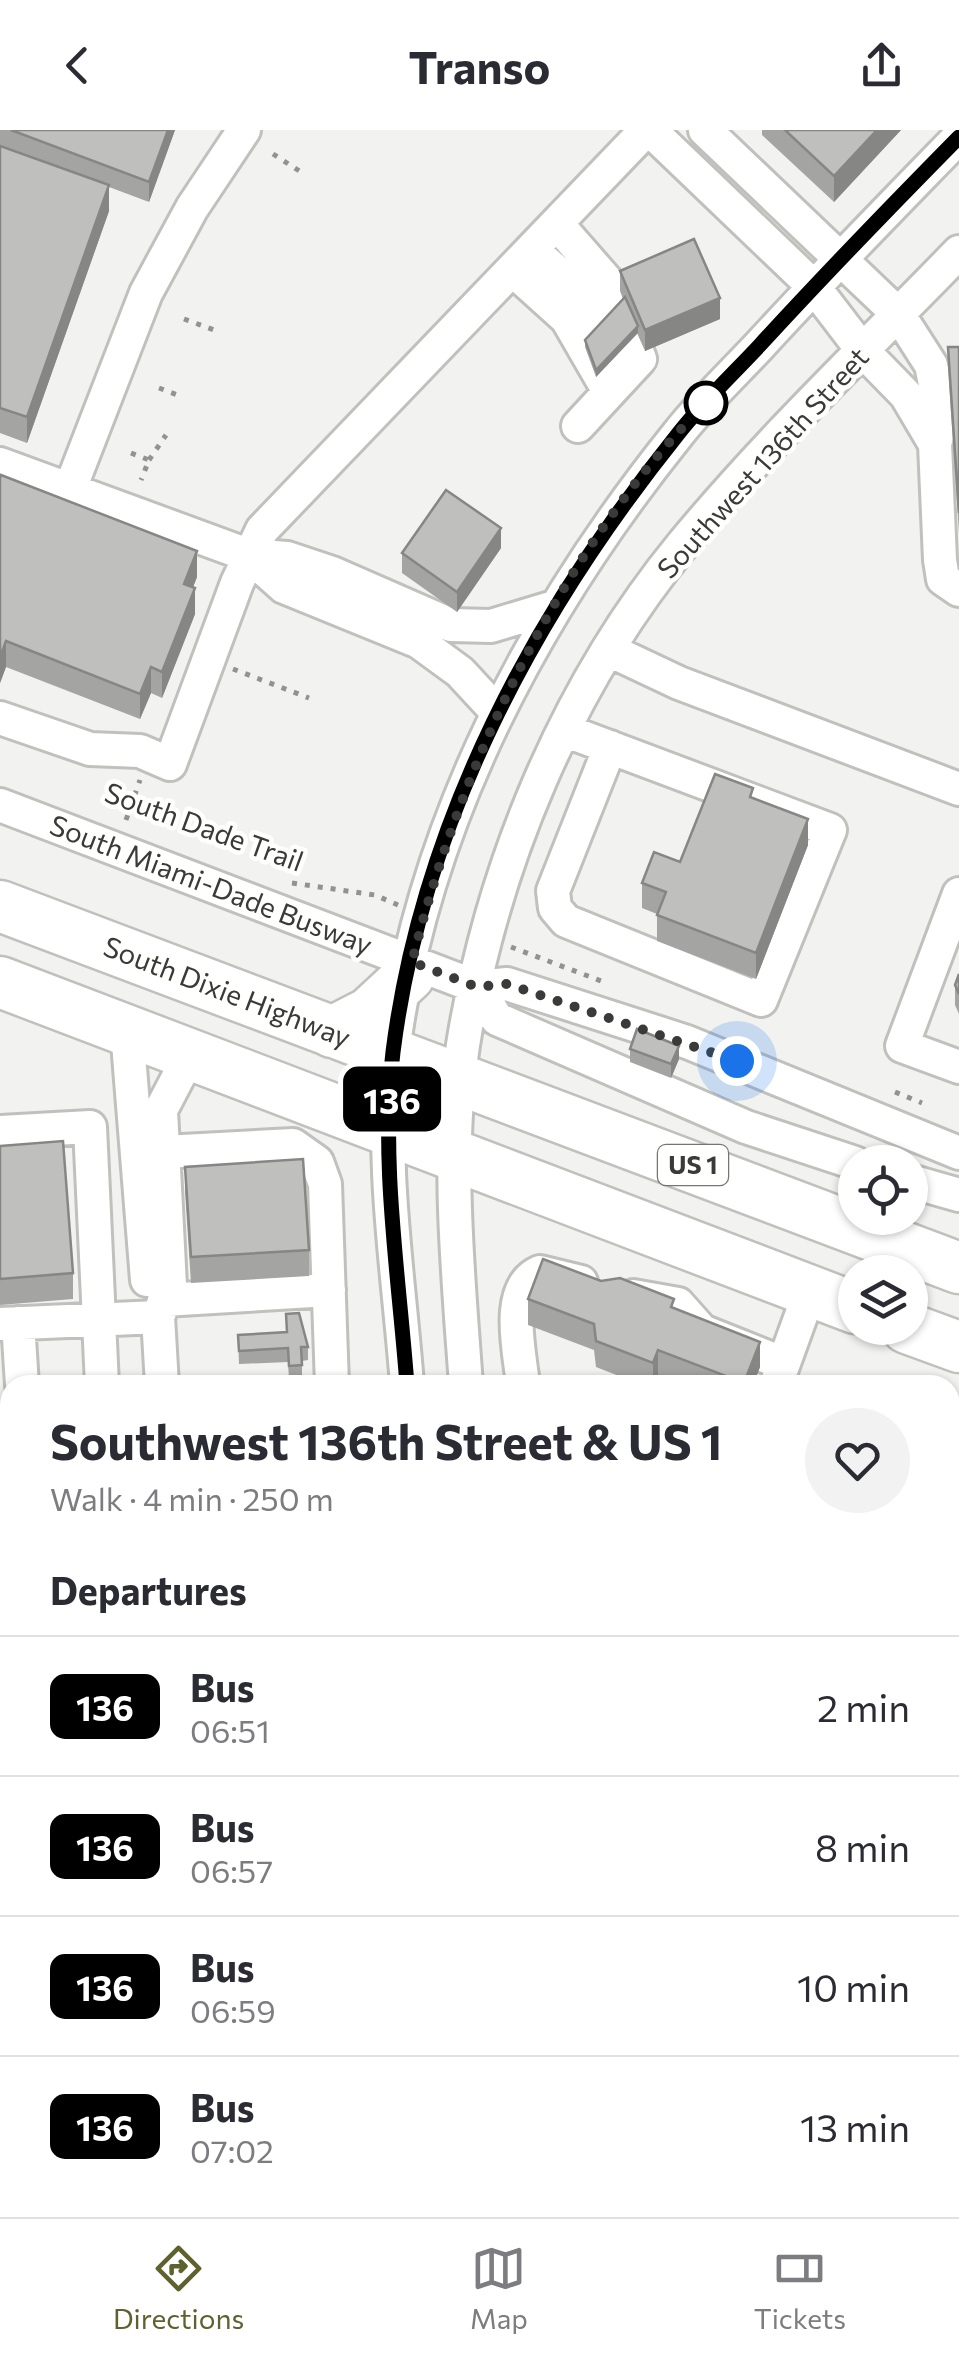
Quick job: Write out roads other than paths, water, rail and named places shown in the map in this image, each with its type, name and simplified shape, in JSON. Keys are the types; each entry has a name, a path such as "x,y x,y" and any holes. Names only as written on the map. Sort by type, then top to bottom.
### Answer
{"highway":[{"name":"South Dixie Highway","path":"0,906 959,1268"},
{"path":"332,1032 369,1012 410,969"},
{"path":"0,982 832,1299"},
{"path":"928,1336 959,1347"}],"street":[{"path":"70,489 146,294 192,208 244,130"},
{"path":"0,718 90,749 140,751 170,764 248,555 262,530 648,130 814,287 862,351 906,395 935,444"},
{"path":"705,130 842,257 898,315 932,364 942,417 935,444 940,560 943,579 959,590"},
{"path":"406,1375 392,1132 393,1055 410,969 441,854 498,713 554,607 602,533 680,430 959,137"},
{"path":"535,249 566,319 622,378"},
{"path":"535,249 604,297 622,378"},
{"name":"Southwest 136th Street","path":"466,1375 455,1157 460,1078 477,987 508,864 564,730 609,650 683,545 959,252"},
{"path":"578,426 622,378"},
{"path":"0,464 248,555 287,558 332,573 451,626 491,626 554,607"},
{"path":"248,555 284,587 418,642 460,672 498,713"},
{"path":"609,650 626,662 959,789"},
{"path":"564,730 610,747 830,830 762,1000 581,928 555,908 553,891 610,747"},
{"name":"South Miami-Dade Busway","path":"0,805 410,969 477,987 507,984 687,1042 959,1153"},
{"path":"959,894 902,1046 959,1067"},
{"name":"South Miami-Dade Busway","path":"477,987 497,1020 746,1126 838,1157"},
{"path":"127,1030 149,1301 161,1309"},
{"path":"162,1375 161,1309 170,1286 161,1110 168,1090 183,1068 202,1059"},
{"path":"0,1132 90,1128 102,1375"},
{"path":"164,1152 293,1145 317,1162 325,1184 332,1375"},
{"path":"928,1186 959,1195"},
{"path":"522,1375 518,1306 526,1280 546,1272 610,1292 678,1304 702,1332 779,1374 832,1299"},
{"path":"20,1375 9,1324 100,1320 329,1290"}]}
